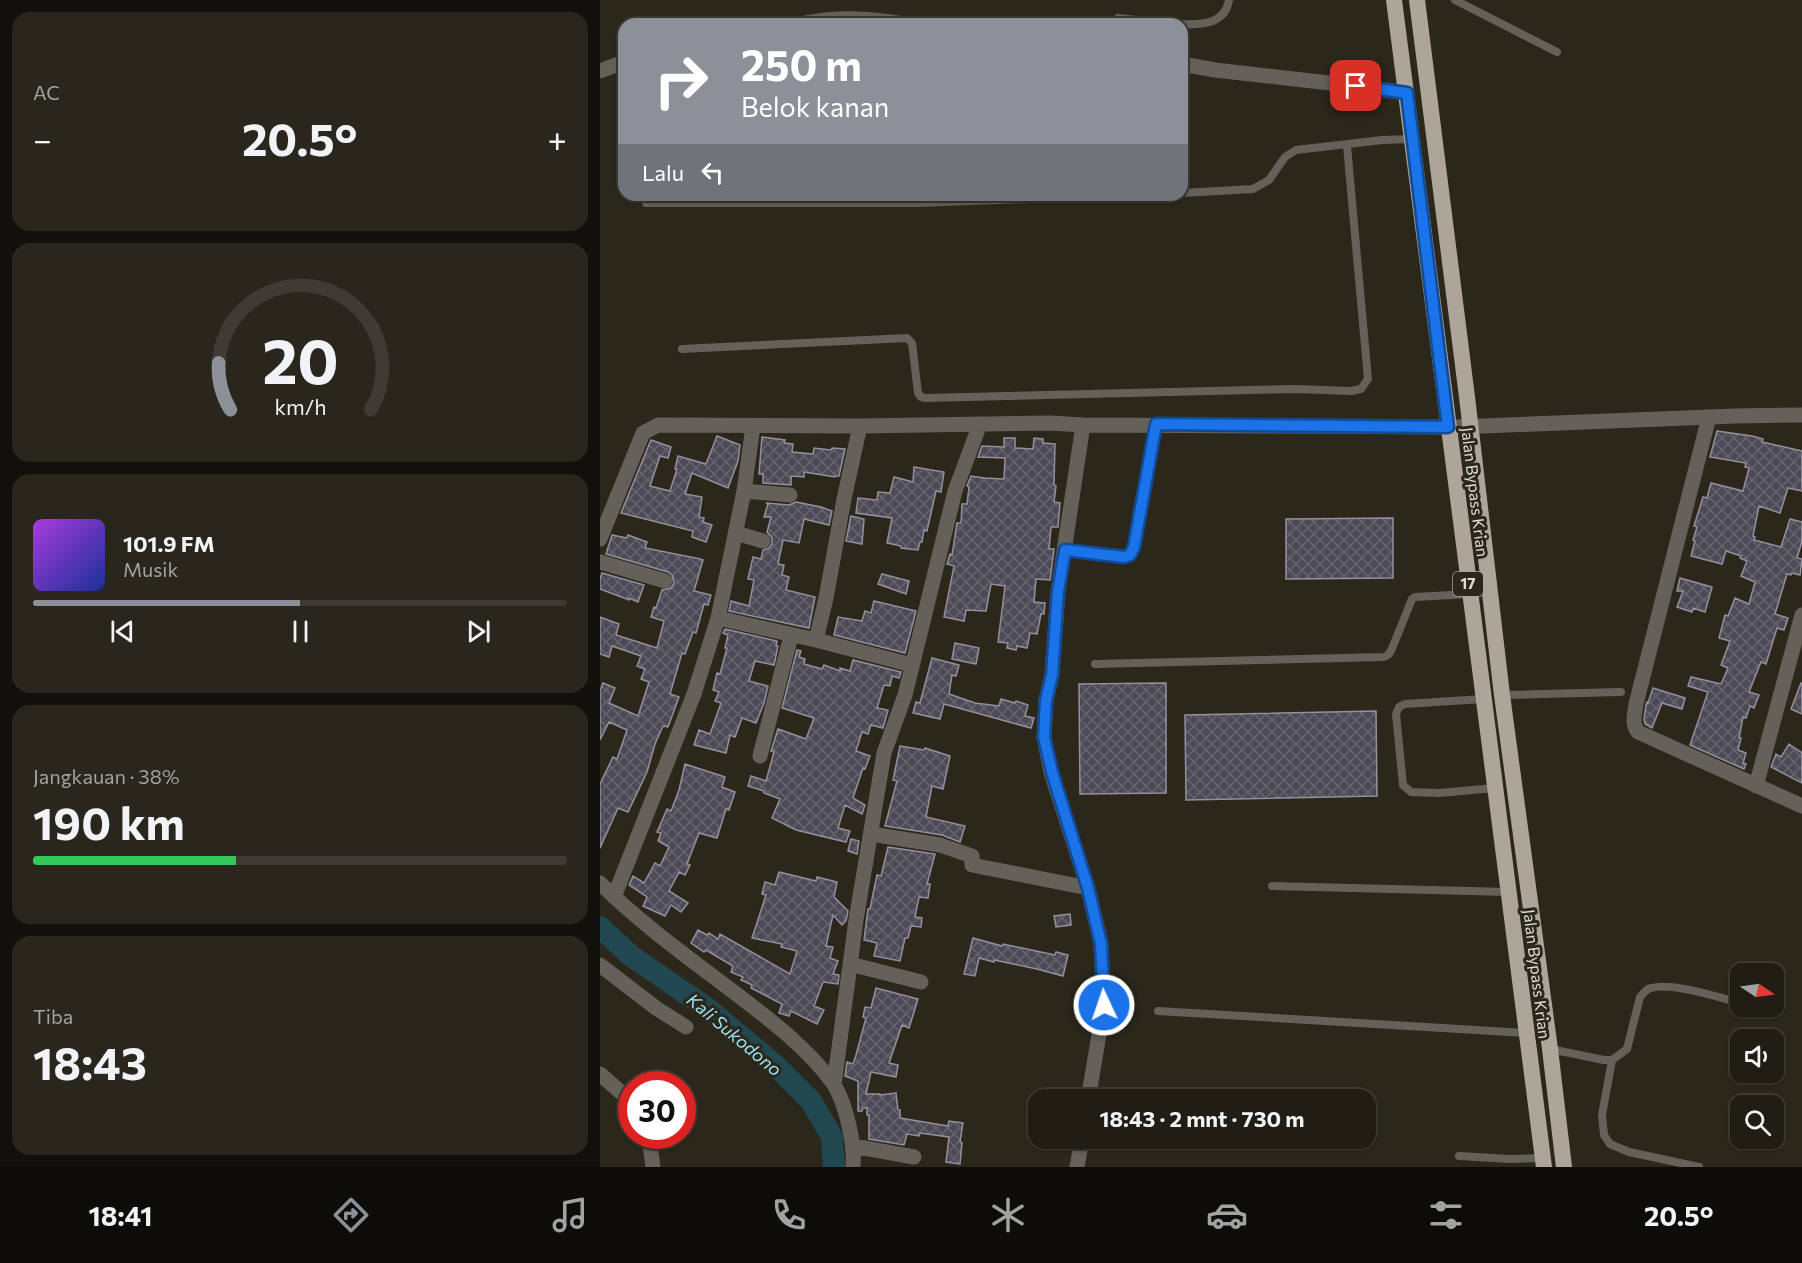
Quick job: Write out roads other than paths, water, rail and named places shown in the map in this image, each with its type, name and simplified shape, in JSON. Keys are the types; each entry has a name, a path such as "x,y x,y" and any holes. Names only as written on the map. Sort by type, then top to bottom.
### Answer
{"highway":[{"name":"Jalan Bypass Krian","path":"1394,0 1543,1163"},
{"name":"Jalan Bypass Krian","path":"1417,0 1502,695 1564,1167"}],"street":[{"path":"600,70 618,64"},
{"path":"1188,65 1407,93"},
{"path":"600,539 643,433 658,425 860,426 1050,423 1448,427 1802,415"},
{"path":"1708,417 1633,720 1638,732 1802,806"},
{"path":"834,1085 850,964 885,753 905,695 955,491 980,424"},
{"path":"1083,425 1058,591 1052,675 1046,700 1044,737 1052,772 1088,888 1101,944 1104,1005 1090,1089"},
{"path":"614,897 694,694 718,618 744,491 753,426"},
{"path":"816,640 860,426"},
{"path":"744,491 790,495"},
{"path":"736,533 763,540"},
{"path":"600,562 666,582"},
{"path":"1756,786 1799,634 1802,615"},
{"path":"718,618 912,665"},
{"path":"760,756 791,636"},
{"path":"871,834 940,846 972,856 972,865 1088,888"},
{"path":"600,883 614,897 766,1016 813,1060 834,1085 844,1108 853,1146 853,1167"},
{"path":"850,964 921,982"},
{"path":"600,965 656,1008 686,1027"},
{"path":"600,1074 618,1090"},
{"path":"853,1146 914,1157"},
{"path":"651,1149 653,1167"},
{"path":"1077,1167 1080,1149"}],"lane":[{"path":"1188,24 1198,25 1218,19 1224,13 1229,0"},
{"path":"1455,0 1557,52"},
{"path":"1188,193 1253,189 1269,180 1285,157 1296,150 1411,139"},
{"path":"682,349 907,338 912,343 918,393 925,398 1361,389 1368,379 1347,146"},
{"path":"646,202 737,201"},
{"path":"1065,550 1124,557 1130,555 1134,547 1156,424"},
{"path":"1095,664 1384,657 1391,651 1412,599 1470,594"},
{"path":"1502,695 1622,692"},
{"path":"1483,699 1405,704 1399,707 1396,714 1403,785 1411,792 1495,788"},
{"path":"1272,886 1509,892"},
{"path":"1550,1049 1612,1060 1627,1049 1640,997 1652,987 1685,989 1730,1000"},
{"path":"1158,1011 1527,1033"},
{"path":"1612,1060 1602,1115 1604,1135 1610,1144 1629,1152 1699,1167"},
{"path":"1459,1156 1543,1163"}],"waterway":[{"name":"Kali Sukodono","path":"600,927 631,956 707,1008 776,1066 811,1101 832,1137 834,1167"}]}
